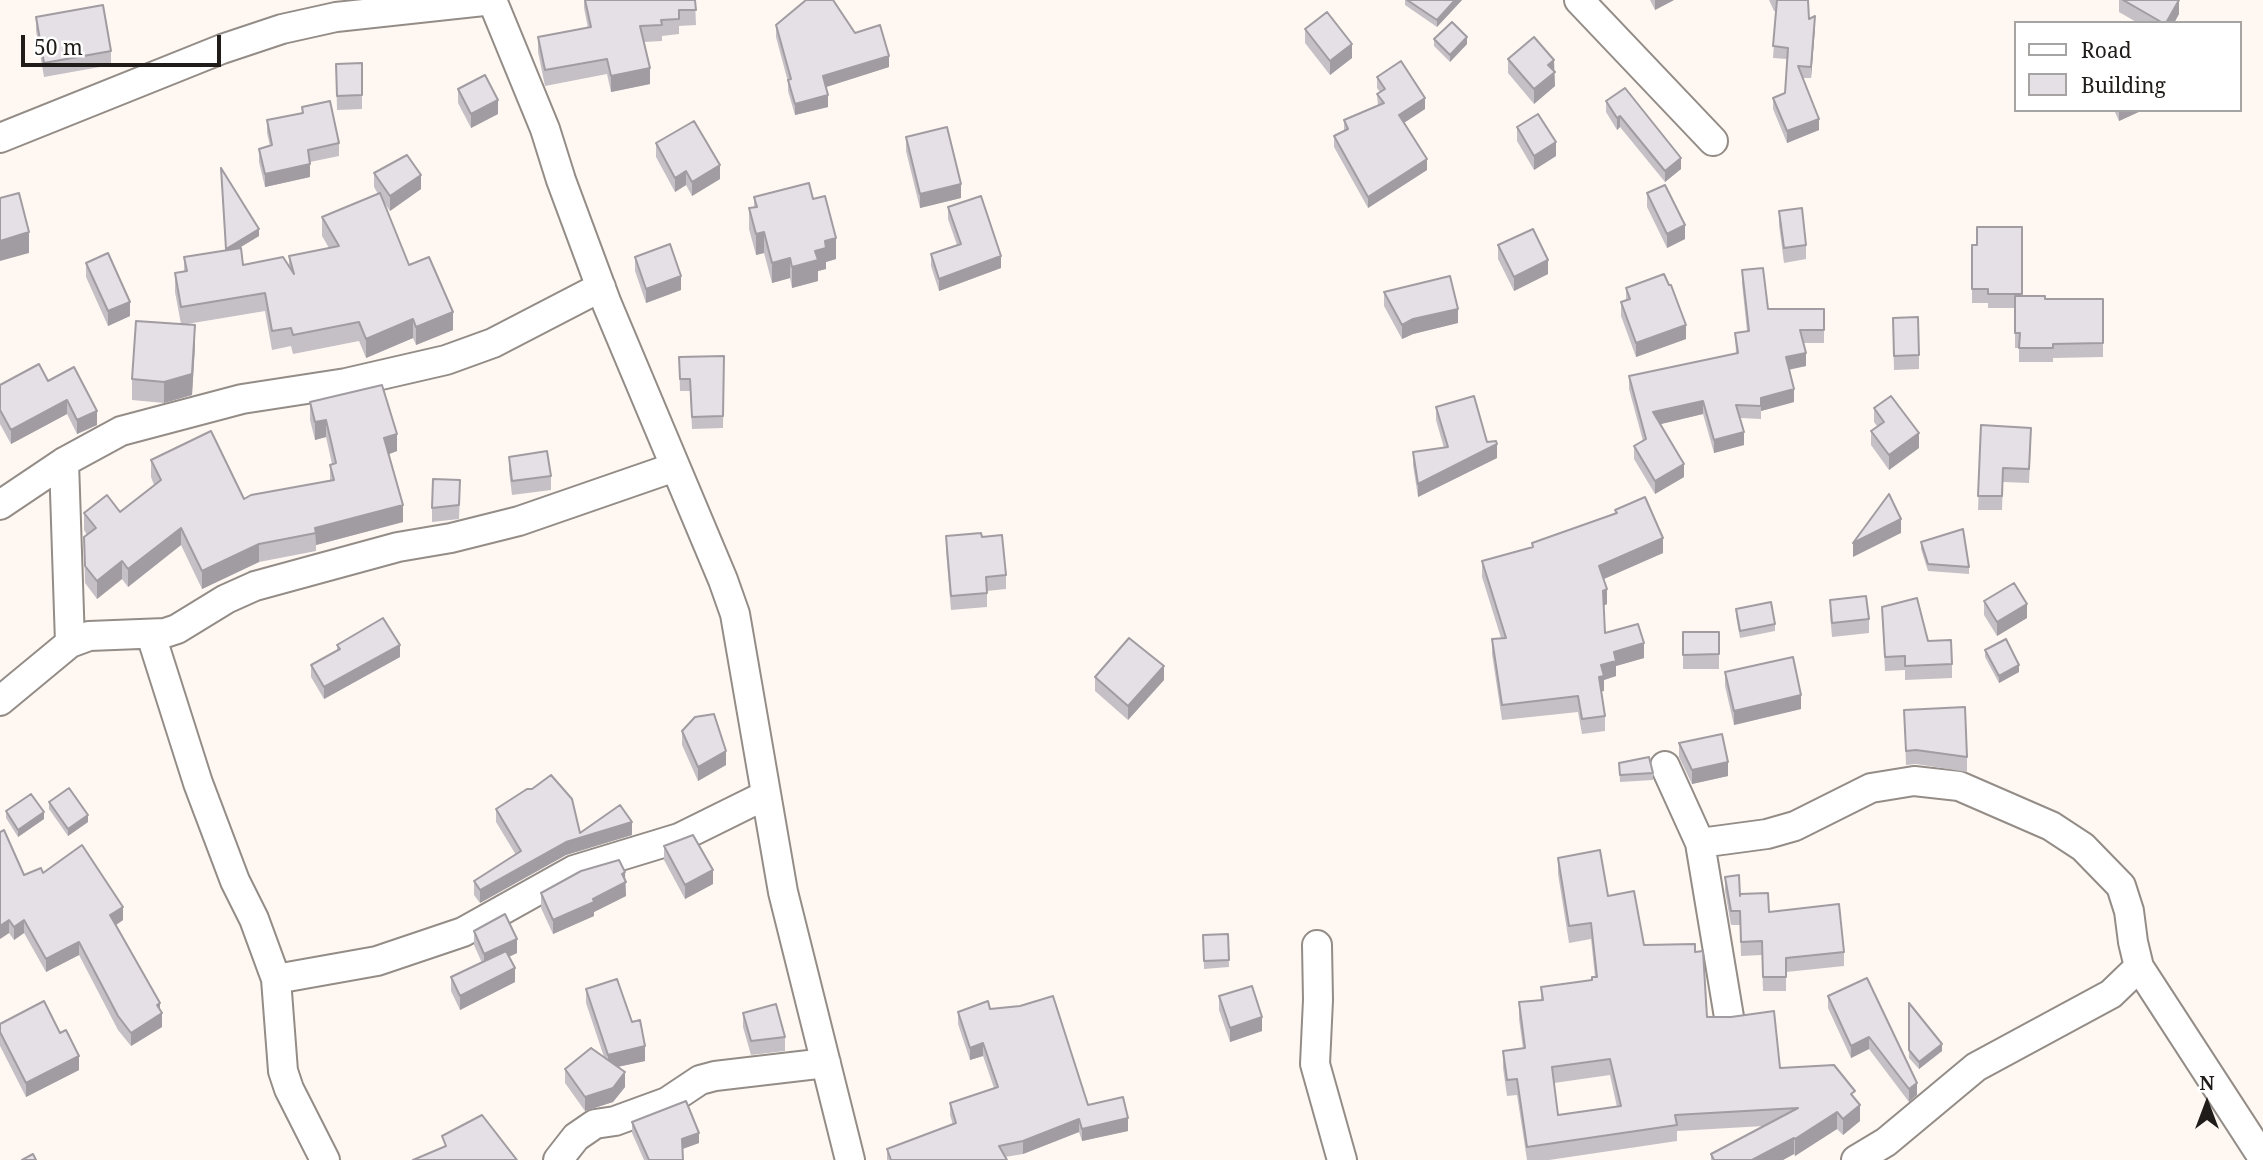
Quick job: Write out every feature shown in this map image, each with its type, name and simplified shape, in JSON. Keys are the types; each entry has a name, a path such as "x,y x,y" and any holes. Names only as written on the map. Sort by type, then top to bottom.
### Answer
{"street":[{"path":"0,138 222,49 282,29 336,17 492,0 545,129 601,287 735,614 783,892 850,1160"},
{"path":"1579,0 1713,141"},
{"path":"0,505 64,462 121,431 242,399 346,383 446,360 493,343 601,287"},
{"path":"64,462 70,643"},
{"path":"0,701 70,643 89,636 151,635 177,628 226,599 255,586 398,547 519,522 676,467"},
{"path":"151,635 198,783 276,979 283,1071 289,1089 325,1160"},
{"path":"1665,766 1699,843 1729,1017"},
{"path":"1699,843 1767,834 1795,826 1871,788 1914,781 1959,786 2051,826 2083,847 2121,886 2129,911 2139,967 2263,1158"},
{"path":"276,979 377,961 463,932 574,870 678,838 766,795"},
{"path":"1317,945 1315,1064 1342,1160"},
{"path":"1856,1160 1885,1142 1976,1067 2111,994 2139,967"},
{"path":"558,1160 576,1137 595,1124 615,1121 649,1109 700,1080 826,1063"}],"building":[{"path":"585,0 695,0 696,10 679,10 679,19 661,20 662,25 640,26 650,68 611,76 607,59 545,70 538,37 591,27"},
{"path":"806,0 833,0 855,33 880,25 889,56 823,76 828,95 795,104 776,25"},
{"path":"1407,0 1455,0 1437,20"},
{"path":"1777,0 1808,0 1809,19 1815,16 1811,67 1798,66 1819,119 1787,131 1773,98 1785,93 1788,48 1773,46"},
{"path":"2123,0 2179,0 2167,21 2160,21"},
{"path":"103,5 111,51 44,63 36,17"},
{"path":"1327,12 1352,44 1330,61 1305,29"},
{"path":"1452,22 1467,37 1450,55 1434,39"},
{"path":"1534,37 1554,60 1548,65 1555,72 1534,89 1508,59"},
{"path":"1401,61 1425,98 1399,115 1427,159 1368,197 1334,136 1348,129 1344,120 1384,103 1377,94 1385,89 1377,77"},
{"path":"362,63 362,95 337,96 336,64"},
{"path":"485,75 498,100 471,114 458,89"},
{"path":"1625,88 1681,158 1665,171 1620,116 1617,118 1606,101"},
{"path":"330,101 339,143 308,150 310,164 265,174 259,149 272,145 267,120 303,113 302,107"},
{"path":"1538,114 1556,142 1534,156 1517,127"},
{"path":"694,121 720,165 692,182 686,171 675,178 656,143"},
{"path":"947,127 961,184 920,194 906,137"},
{"path":"407,155 421,175 390,196 374,173"},
{"path":"221,168 259,229 226,249"},
{"path":"809,183 813,199 825,196 836,238 825,241 826,248 815,251 818,260 792,267 790,258 772,263 764,232 756,234 749,208 757,207 754,197"},
{"path":"1665,185 1685,225 1667,234 1647,193"},
{"path":"19,193 29,232 0,241 0,198"},
{"path":"380,193 409,265 429,257 453,312 416,327 413,319 366,339 359,322 293,335 291,328 272,331 265,293 181,307 175,273 187,271 184,257 241,248 243,265 283,257 294,274 289,256 339,246 322,217"},
{"path":"981,196 1001,256 939,279 931,254 961,244 948,207"},
{"path":"1802,208 1806,245 1784,248 1779,211"},
{"path":"1977,227 2022,227 2022,294 1988,294 1988,289 1972,289 1972,245 1977,245"},
{"path":"1533,229 1548,260 1514,277 1498,245"},
{"path":"670,244 681,276 646,289 635,257"},
{"path":"108,253 130,302 108,311 86,263"},
{"path":"1763,268 1768,309 1824,309 1824,330 1800,330 1806,353 1786,357 1794,389 1761,398 1761,406 1736,405 1744,432 1714,440 1703,401 1653,412 1684,464 1655,481 1634,446 1646,439 1629,376 1738,353 1735,333 1749,331 1742,270"},
{"path":"1664,274 1686,325 1636,343 1621,302 1630,299 1626,288"},
{"path":"1450,276 1458,309 1413,319 1402,325 1384,292"},
{"path":"2015,296 2103,299 2103,343 2019,348 2020,333 2015,333"},
{"path":"1918,317 1919,355 1894,356 1893,318"},
{"path":"136,321 195,325 192,374 164,382 132,379"},
{"path":"724,356 723,416 692,417 690,379 680,379 679,357"},
{"path":"39,364 48,381 74,367 97,411 77,420 67,400 11,430 0,410 0,385"},
{"path":"382,385 397,434 384,438 403,505 315,528 316,533 259,544 202,571 181,528 128,569 122,561 97,581 85,566 84,537 96,528 84,513 107,495 120,512 161,480 151,460 211,431 244,499 251,495 334,480 330,465 336,463 326,420 315,422 310,402"},
{"path":"1474,396 1487,442 1496,441 1497,444 1418,484 1413,452 1448,447 1436,407"},
{"path":"1891,396 1919,433 1889,455 1871,431 1884,422 1874,408"},
{"path":"1981,425 2031,428 2029,469 2003,468 2002,496 1978,496"},
{"path":"547,451 551,476 512,481 509,457"},
{"path":"433,479 460,480 459,505 432,508"},
{"path":"1889,494 1901,519 1853,543"},
{"path":"1645,497 1663,538 1599,566 1607,589 1603,591 1605,633 1638,624 1644,643 1614,652 1616,661 1601,665 1604,676 1599,677 1605,716 1582,719 1578,696 1502,705 1492,639 1506,638 1482,561 1533,547 1532,543 1617,513 1615,510"},
{"path":"1963,529 1969,567 1928,564 1921,542"},
{"path":"981,533 982,537 1002,535 1006,575 986,577 987,593 951,596 946,536"},
{"path":"2014,583 2027,604 1997,622 1984,601"},
{"path":"1866,596 1869,619 1832,623 1830,600"},
{"path":"1917,598 1928,641 1951,640 1952,664 1905,666 1905,656 1885,657 1882,607"},
{"path":"1771,602 1775,624 1740,631 1736,609"},
{"path":"383,618 400,645 324,687 311,665 340,649 337,645"},
{"path":"1683,632 1719,632 1719,654 1683,655"},
{"path":"1129,638 1164,666 1128,706 1095,677"},
{"path":"2006,639 2019,665 1999,676 1985,650"},
{"path":"1793,657 1801,695 1734,711 1725,672"},
{"path":"1965,707 1967,757 1906,751 1904,710"},
{"path":"714,714 726,751 698,767 682,731 695,717"},
{"path":"1722,734 1728,762 1692,770 1679,743"},
{"path":"1649,757 1653,773 1620,775 1619,763"},
{"path":"551,775 572,799 580,833 620,805 632,822 566,842 480,890 474,881 521,851 496,809"},
{"path":"69,788 88,815 68,829 49,802"},
{"path":"31,794 44,812 18,830 6,811"},
{"path":"4,830 24,875 41,868 43,873 82,845 123,907 110,915 160,1003 157,1005 162,1013 131,1033 118,1016 79,942 46,959 24,920 14,927 9,920 0,926 0,832"},
{"path":"693,835 713,870 685,885 664,846"},
{"path":"1600,850 1608,896 1634,891 1644,945 1695,944 1695,952 1703,951 1707,1017 1731,1017 1774,1011 1780,1068 1834,1065 1855,1091 1851,1094 1860,1105 1843,1119 1837,1112 1795,1139 1752,1160 1714,1160 1711,1154 1798,1108 1675,1115 1677,1125 1527,1147 1517,1079 1507,1080 1503,1051 1525,1048 1519,1002 1543,1000 1541,987 1597,977 1591,923 1569,926 1558,858","holes":["1610,1059 1621,1106 1558,1115 1552,1067"]},
{"path":"619,860 626,882 593,899 594,902 553,920 541,893 581,871"},
{"path":"1739,875 1740,896 1768,893 1769,912 1839,904 1844,952 1786,958 1786,977 1763,977 1762,941 1741,942 1740,911 1731,911 1725,877"},
{"path":"505,914 517,939 484,954 474,931"},
{"path":"1228,934 1229,960 1204,961 1203,935"},
{"path":"506,951 515,968 460,996 451,977"},
{"path":"1867,978 1917,1083 1909,1089 1869,1037 1851,1046 1828,996"},
{"path":"617,979 632,1022 640,1020 645,1046 608,1055 586,989"},
{"path":"1252,986 1262,1017 1230,1028 1219,996"},
{"path":"1053,996 1088,1105 1123,1097 1128,1118 1082,1129 1079,1119 1023,1141 999,1146 1007,1160 891,1160 887,1149 956,1123 950,1103 998,1087 983,1043 970,1048 958,1012 988,1001 990,1009 1020,1006"},
{"path":"44,1001 60,1033 66,1030 79,1056 26,1083 0,1032 0,1024"},
{"path":"1909,1003 1942,1044 1919,1062 1909,1050"},
{"path":"776,1004 785,1037 751,1041 743,1013"},
{"path":"591,1048 625,1072 613,1088 585,1097 565,1069"},
{"path":"686,1101 699,1133 682,1139 683,1160 649,1160 632,1122"},
{"path":"482,1115 517,1160 413,1160 446,1146 442,1136"},
{"path":"33,1154 36,1160 22,1160"}]}
